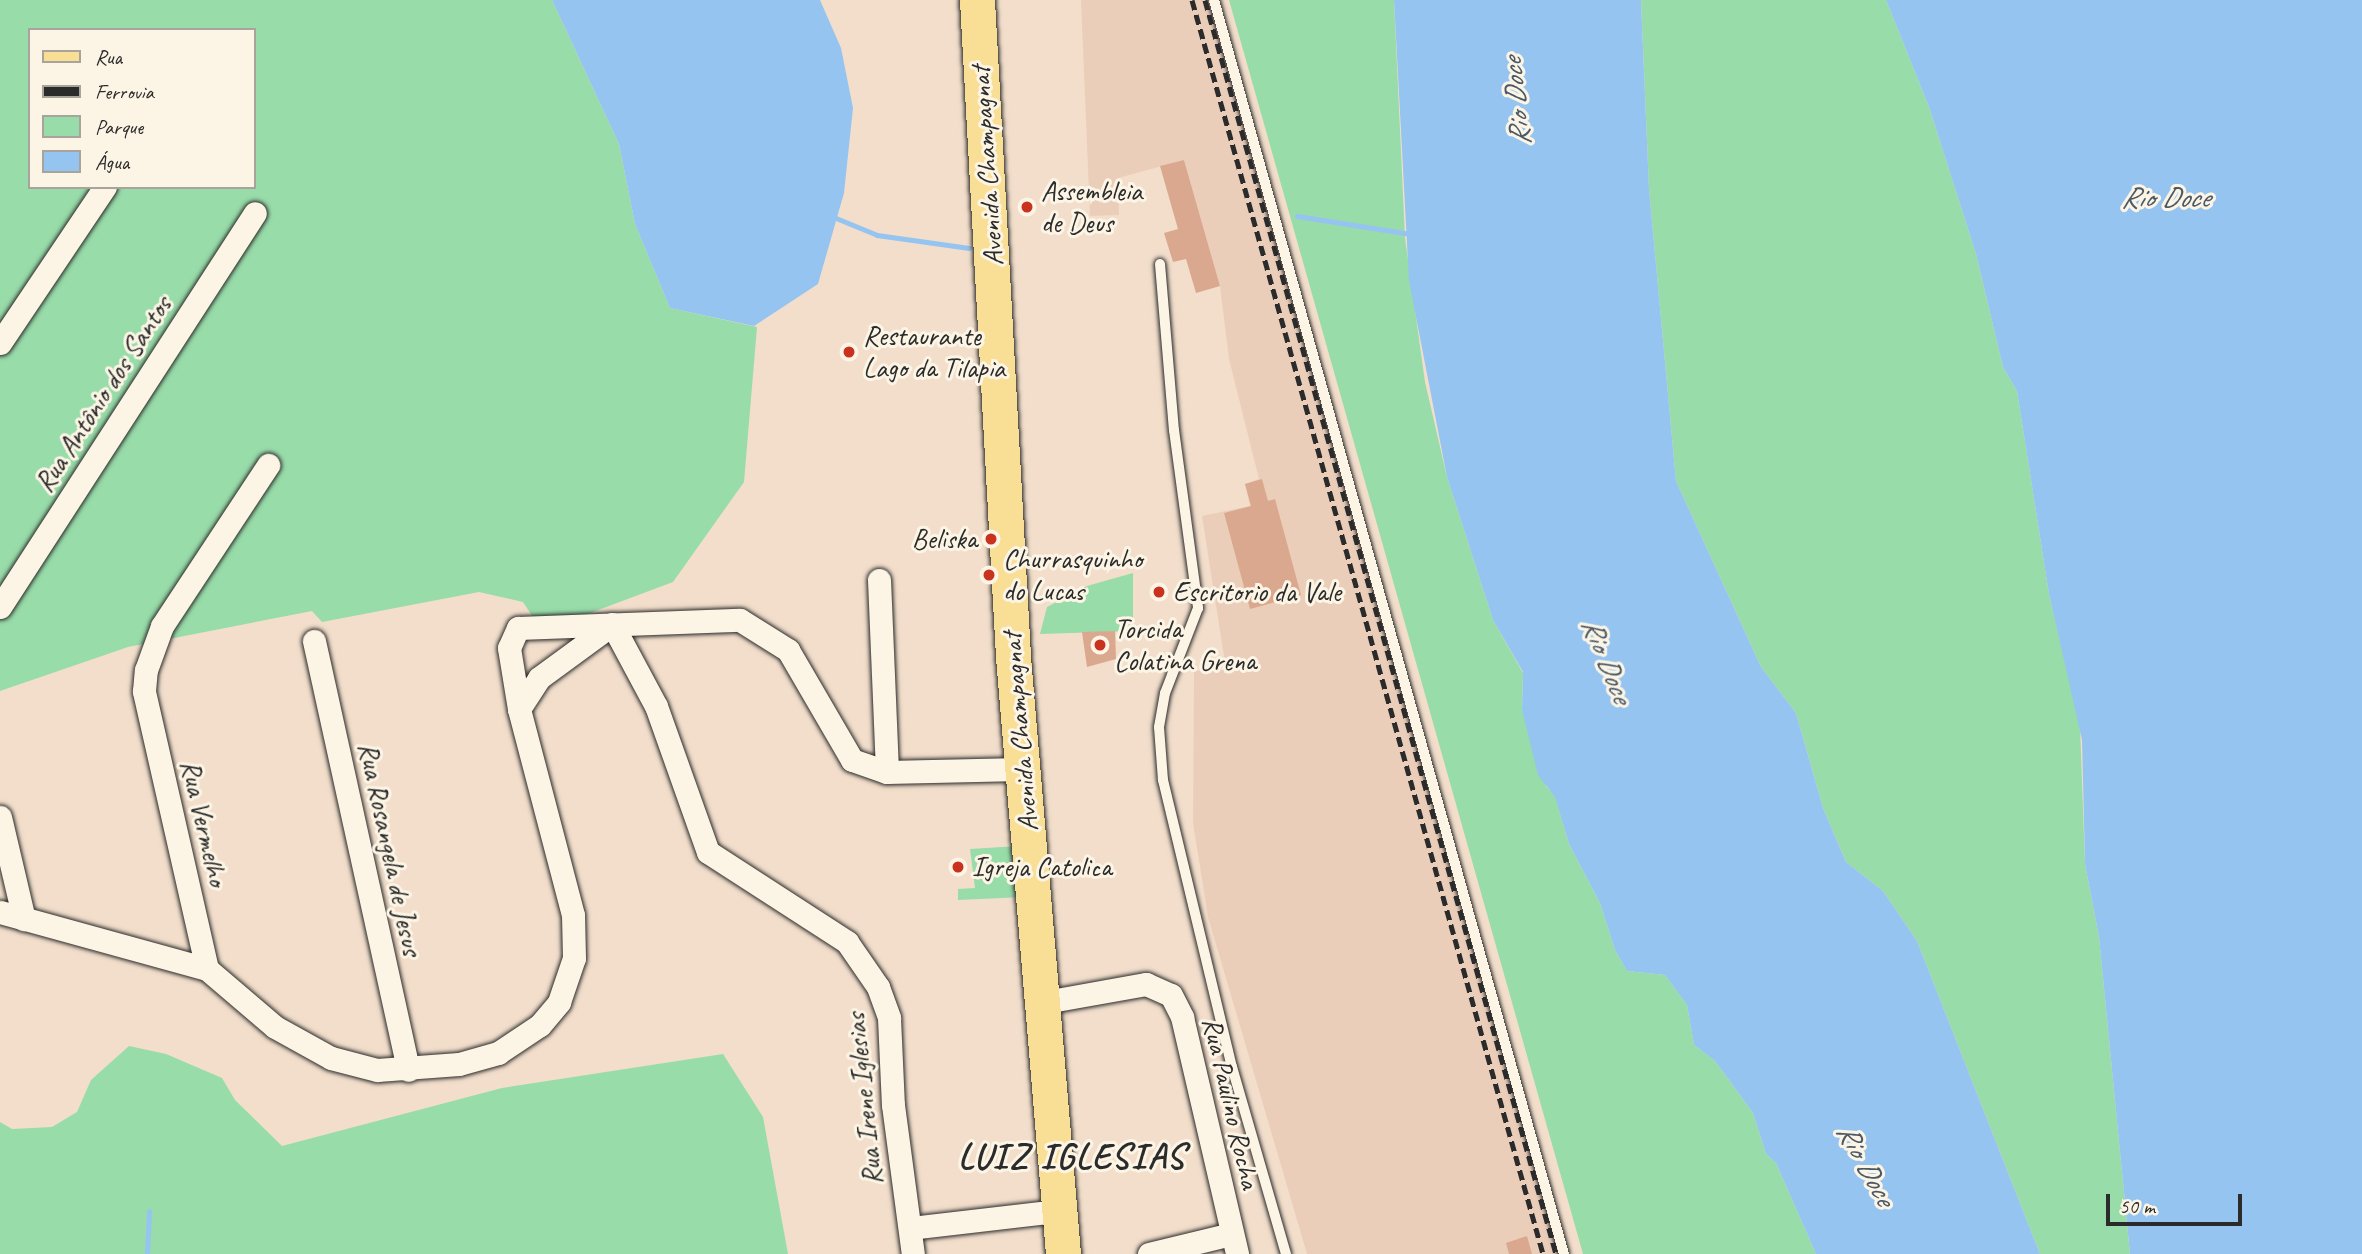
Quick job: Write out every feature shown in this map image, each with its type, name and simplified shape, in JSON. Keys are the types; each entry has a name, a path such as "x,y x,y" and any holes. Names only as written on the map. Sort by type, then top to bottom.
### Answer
{"main road":[{"name":"Avenida Champagnat","path":"977,0 1021,769 1045,1002 1057,1210 1063,1254"}],"street":[{"path":"0,343 104,189"},
{"name":"Rua Antônio dos Santos","path":"0,607 255,213"},
{"name":"Rua Vermelho","path":"206,969 144,691 156,635 268,465"},
{"path":"879,580 887,772"},
{"path":"0,912 206,969 311,1050 352,1065 408,1070 498,1053 540,1025 569,979 576,943 573,915 519,709 509,648 518,628 728,618 752,623 796,660 837,742 852,760 887,772 1021,769"},
{"path":"519,709 539,678 612,624"},
{"name":"Rua Irene Iglesias","path":"612,624 656,706 708,852 847,942 878,987 889,1018 893,1105 914,1254"},
{"name":"Rua Rosangela de Jesus","path":"314,641 408,1070"},
{"path":"0,817 24,919"},
{"name":"Rua Paulino Rocha","path":"1045,1002 1146,984 1167,990 1182,1017 1234,1244"},
{"path":"911,1228 1057,1210"},
{"path":"1149,1254 1234,1244"}],"lane":[{"path":"1214,0 1564,1254"},
{"path":"1160,264 1173,417 1198,608 1165,693 1158,727 1163,780 1232,1067 1286,1254"}],"shaded area":[{"path":"1081,0 1219,0 1569,1254 1307,1254 1208,917 1193,823 1194,671 1226,669 1202,516 1250,506 1245,484 1259,479 1229,359 1220,286 1184,160 1118,178 1119,215 1090,216"}],"green space":[{"path":"0,0 552,0 619,144 635,224 670,308 757,327 744,482 673,582 542,631 523,602 479,592 322,622 312,611 128,647 0,691"},
{"path":"1229,0 1394,0 1405,238 1425,382 1447,477 1493,620 1523,673 1522,710 1546,786 1555,796 1569,844 1600,903 1615,950 1627,971 1665,975 1687,1005 1694,1045 1715,1061 1753,1113 1766,1154 1776,1163 1816,1254 1583,1254"},
{"path":"1641,0 1886,0 1929,107 1976,254 2003,367 2017,391 2049,594 2080,725 2085,864 2099,937 2130,1254 2040,1254 1917,941 1883,891 1846,862 1823,808 1796,713 1761,667 1676,481 1649,189"},
{"path":"1133,573 1133,631 1040,634 1047,607 1087,586"},
{"path":"1020,846 1024,897 958,900 958,889 975,888 970,849"},
{"path":"129,1046 166,1054 222,1078 235,1100 282,1146 502,1088 723,1054 763,1117 788,1254 0,1254 0,1122 12,1129 52,1127 77,1112 91,1080"}],"water":[{"path":"552,0 820,0 841,48 853,108 844,193 818,284 754,326 670,308 635,224 619,144"},
{"name":"Rio Doce","path":"1394,0 1641,0 1649,189 1676,481 1761,667 1796,713 1823,808 1846,862 1883,891 1917,941 2040,1254 1816,1254 1776,1163 1766,1154 1753,1113 1715,1061 1694,1045 1687,1005 1665,975 1627,971 1615,950 1600,903 1569,844 1555,797 1538,775 1522,710 1523,672 1493,620 1447,477 1409,281"},
{"name":"Rio Doce","path":"1886,0 2362,0 2362,1254 2130,1254 2099,937 2085,864 2082,740 2049,594 2017,391 2003,367 1976,254 1929,107"}],"building":[{"path":"1184,160 1220,286 1196,293 1186,259 1173,262 1164,233 1178,229 1160,166"},
{"path":"1262,479 1268,501 1275,499 1301,595 1250,609 1224,513 1251,506 1245,484"},
{"name":"Torcida Colatina Grena","path":"1115,631 1116,659 1087,667 1082,632"},
{"path":"1527,1236 1532,1254 1509,1254 1506,1243"}],"waterway":[{"path":"831,216 877,235 969,248"},
{"path":"1297,216 1411,234"},
{"path":"147,1254 149,1211"}],"railway":[{"path":"1192,0 1543,1254"},
{"path":"1205,0 1556,1254"}],"place":[{"name":"Assembleia de Deus","path":"1027,207"},
{"name":"Restaurante Lago da Tilapia","path":"849,352"},
{"name":"Beliska","path":"991,539"},
{"name":"Churrasquinho do Lucas","path":"989,575"},
{"name":"Escritorio da Vale","path":"1159,592"},
{"name":"Torcida Colatina Grena","path":"1100,645"},
{"name":"Igreja Catolica","path":"958,867"}],"district":[{"name":"LUIZ IGLESIAS","path":"1072,1157"}]}
